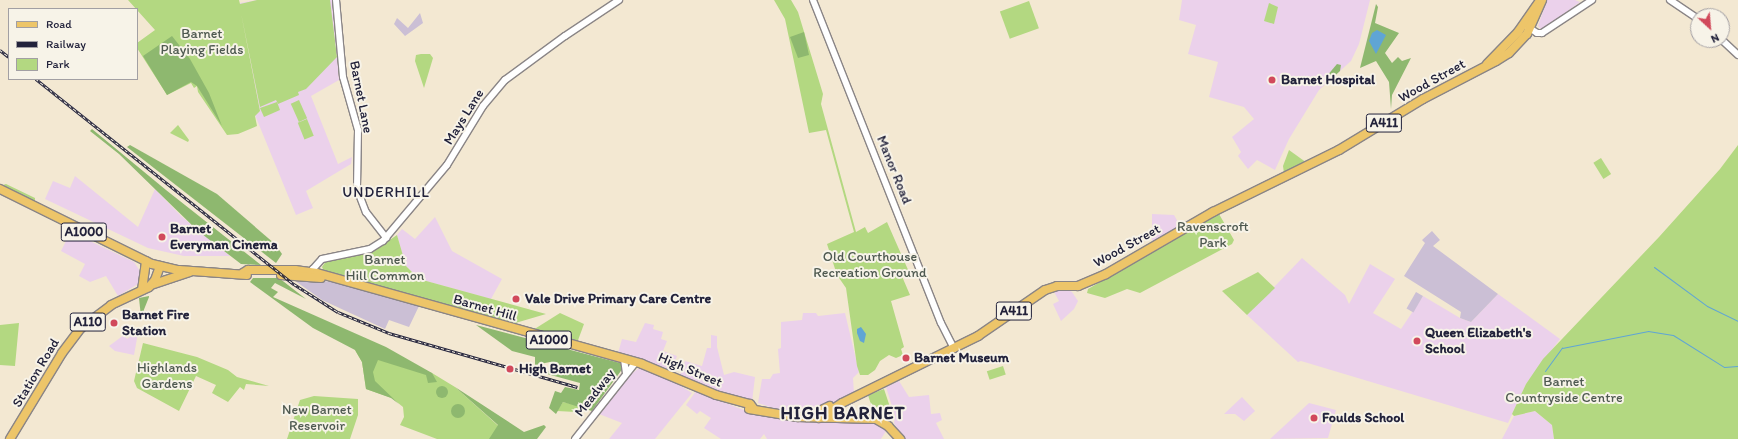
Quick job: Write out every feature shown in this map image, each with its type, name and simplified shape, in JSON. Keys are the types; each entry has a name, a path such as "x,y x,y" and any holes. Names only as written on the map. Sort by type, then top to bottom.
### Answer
{"main road":[{"name":"A411","path":"1527,26 1541,0"},
{"name":"Wood Street","path":"807,417 828,414 839,405 990,329 1044,290 1057,286 1082,284 1115,269 1214,212 1339,150 1487,64 1527,26"},
{"name":"A1000","path":"0,189 146,261 160,266"},
{"path":"142,290 146,261"},
{"path":"151,285 160,266"},
{"name":"Barnet Hill","path":"160,266 190,271 243,273 248,270 315,274 636,362"},
{"name":"A110","path":"151,285 190,271"},
{"name":"Station Road","path":"10,439 62,353 81,328 111,305 151,285"},
{"name":"High Street","path":"636,362 735,402 750,404 753,408 807,417"},
{"path":"828,414 839,405"},
{"path":"828,414 876,420 888,426 900,439"}],"street":[{"name":"Barnet Lane","path":"336,0 343,77 358,130 357,189 366,212 386,238"},
{"name":"Mays Lane","path":"386,238 450,161 483,106 505,80 559,40 619,0"},
{"name":"Manor Road","path":"813,0 941,323 954,348"},
{"path":"1527,26 1537,33 1545,32 1592,0"},
{"path":"1670,0 1690,14"},
{"path":"1730,48 1738,55"},
{"path":"315,274 317,264 326,257 370,249 386,238"},
{"path":"624,359 626,373"},
{"name":"Meadway","path":"575,439 636,362"}],"shaded area":[{"path":"257,0 333,0 339,80 311,96 338,164 352,157 351,164 306,191 313,208 296,215 255,115 260,111 240,3"},
{"name":"Barnet Hospital","path":"1182,0 1370,0 1359,44 1351,61 1319,90 1289,139 1275,170 1257,160 1248,169 1238,156 1241,152 1232,137 1254,119 1244,107 1209,97 1218,62 1188,54 1196,25 1179,20"},
{"path":"1547,0 1575,0 1580,2 1542,30 1538,26"},
{"path":"420,13 423,23 405,36 394,24 397,18 408,28"},
{"path":"75,176 138,227 155,189 181,216 230,256 184,256 148,248 45,199 53,181 70,188"},
{"path":"1152,214 1174,215 1183,231 1152,247"},
{"path":"435,217 452,251 502,279 491,299 419,279 406,266 397,235 402,229 415,239"},
{"path":"1432,231 1440,240 1433,246 1498,294 1471,322 1460,318 1461,312 1404,276 1425,243 1422,240"},
{"path":"73,233 134,262 140,271 138,284 118,296 106,276 90,282 79,276 85,264 61,251 68,237"},
{"name":"Queen Elizabeth's School","path":"1302,258 1345,295 1349,304 1370,264 1395,279 1373,313 1401,329 1423,296 1460,318 1471,322 1498,294 1560,339 1526,384 1508,423 1301,361 1298,362 1247,315"},
{"path":"291,278 333,282 419,306 409,327 389,320 385,329 322,300"},
{"path":"1066,289 1072,292 1078,301 1074,309 1061,321 1053,304 1059,301 1053,290"},
{"path":"1416,292 1423,296 1413,312 1406,308"},
{"path":"803,313 816,313 818,316 845,313 859,372 853,378 854,394 806,413 782,411 758,403 762,379 770,379 773,374 780,373 778,349 781,348 781,322 802,320"},
{"path":"645,323 654,325 653,329 663,332 661,339 667,341 663,351 677,356 672,370 618,353 622,339 636,342"},
{"path":"135,333 138,333 134,355 115,351 109,346 124,335 127,339"},
{"path":"711,335 717,336 717,347 724,375 734,372 755,377 752,402 708,388 680,375 685,361 702,366 707,348 711,348"},
{"path":"639,368 666,377 692,393 655,439 609,439 622,423 599,414 629,376"},
{"path":"899,381 909,397 929,395 931,414 940,413 942,420 936,423 944,439 904,439 894,423 895,416 886,387"},
{"path":"696,391 746,411 790,420 876,422 886,431 881,439 767,439 764,434 760,439 721,439 704,428 711,418 700,411 697,414 686,405"},
{"path":"1242,397 1255,411 1244,421 1235,414 1224,414"},
{"name":"Foulds School","path":"1309,403 1336,410 1328,438 1270,439"},
{"path":"1535,411 1552,425 1554,439 1502,439 1514,416"}],"green space":[{"name":"Barnet Playing Fields","path":"128,0 239,0 240,4 257,0 330,0 337,57 306,89 298,92 299,95 278,104 276,100 260,107 241,13 260,111 255,116 257,126 238,134 227,135 198,92 197,86 194,88 191,83 167,95 138,50 138,42 155,30 138,11 138,8 135,8"},
{"name":"Old Courthouse Recreation Ground","path":"774,0 791,0 798,12 823,94 821,104 856,232 865,227 868,233 887,222 909,272 901,274 910,295 891,301 904,347 901,349 903,355 896,358 889,355 880,361 875,370 868,375 860,375 857,366 846,288 837,275 827,244 854,232 826,130 809,133 785,19"},
{"path":"1029,1 1039,28 1010,39 1000,12"},
{"path":"1269,3 1278,7 1274,24 1264,21"},
{"path":"1376,4 1378,7 1375,23 1399,33 1385,53 1392,63 1398,57 1402,61 1411,58 1392,95 1391,109 1389,82 1376,61 1360,68"},
{"path":"804,32 809,55 798,58 790,37"},
{"path":"172,36 190,59 209,93 222,126 197,86 191,82 167,95 143,56"},
{"path":"430,54 433,58 424,88 415,61 416,55"},
{"path":"1337,64 1341,65 1340,71 1327,83 1326,77"},
{"path":"299,100 307,118 299,122 291,104"},
{"path":"277,102 280,110 264,117 260,108"},
{"path":"307,119 314,136 304,139 298,123"},
{"path":"178,125 189,140 188,142 170,133"},
{"path":"92,129 261,265 241,264 198,231 119,154 90,131"},
{"path":"130,145 217,194 275,244 282,254 276,263 127,147"},
{"name":"Barnet Countryside Centre","path":"1738,145 1738,439 1554,439 1552,425 1535,411 1514,416 1512,414 1526,384 1543,359 1659,237 1720,169"},
{"path":"1289,150 1307,163 1284,173 1283,166"},
{"path":"1601,158 1611,174 1603,179 1593,163"},
{"path":"6,184 35,198 35,202 3,185"},
{"name":"Ravenscroft Park","path":"1219,214 1234,240 1232,244 1140,293 1127,289 1105,298 1087,293 1088,289"},
{"name":"Barnet Hill Common","path":"397,235 406,266 419,279 546,314 512,324 324,271 322,267 326,261 375,250"},
{"path":"1258,272 1275,288 1247,315 1222,291"},
{"path":"253,278 279,278 306,299 275,283 271,288 278,292 273,297 386,347 432,373 437,382 428,383 426,375 378,360 373,372 375,381 399,404 391,398 366,389 362,362 355,350 313,328 250,282"},
{"path":"149,297 141,317 139,298"},
{"path":"560,313 584,324 577,343 533,330"},
{"path":"19,323 15,366 0,365 0,325"},
{"path":"476,325 620,363 623,368 592,411 563,402 556,414 549,408 555,391 561,393 565,387 579,390 580,383 547,374 548,371 558,374 559,367 550,362 535,365 535,357 512,351"},
{"name":"Highlands Gardens","path":"143,343 197,357 228,370 237,377 269,386 246,384 244,390 240,387 228,402 212,393 216,385 196,376 179,411 137,388 134,381"},
{"path":"355,350 432,373 455,387 513,439 437,439 400,425 404,417 403,407 392,398 366,389 362,362"},
{"path":"1003,366 1006,375 990,380 987,371"},
{"path":"440,386 444,386 448,392 444,398 440,398 436,394 436,390"},
{"path":"455,387 524,432 544,425 546,427 537,439 489,439 498,425"},
{"path":"884,389 891,410 889,420 874,414 868,395"},
{"name":"New Barnet Reservoir","path":"314,396 358,399 358,415 350,439 287,439 300,400"},
{"path":"563,402 588,408 576,412 557,411"},
{"path":"455,404 461,404 465,408 465,414 461,418 455,418 451,414 451,408"}],"water":[{"path":"1377,30 1386,35 1376,54 1369,41 1372,33"},
{"path":"861,327 866,334 864,343 860,341 857,333 857,329"}],"waterway":[{"path":"1654,267 1707,306 1738,321"},
{"path":"1545,371 1562,348 1648,331 1673,335 1724,367 1738,366"}],"railway":[{"path":"0,50 8,56"},
{"path":"37,80 294,284 338,312 389,333 577,387"}],"place":[{"name":"Barnet Hospital","path":"1272,80"},
{"name":"Barnet Everyman Cinema","path":"162,237"},
{"name":"Vale Drive Primary Care Centre","path":"516,299"},
{"name":"Barnet Fire Station","path":"114,323"},
{"name":"Queen Elizabeth's School","path":"1417,341"},
{"name":"Barnet Museum","path":"906,358"},
{"name":"High Barnet","path":"510,369"},
{"name":"Foulds School","path":"1314,418"}],"district":[{"name":"UNDERHILL","path":"386,193"},
{"name":"HIGH BARNET","path":"843,413"}]}
